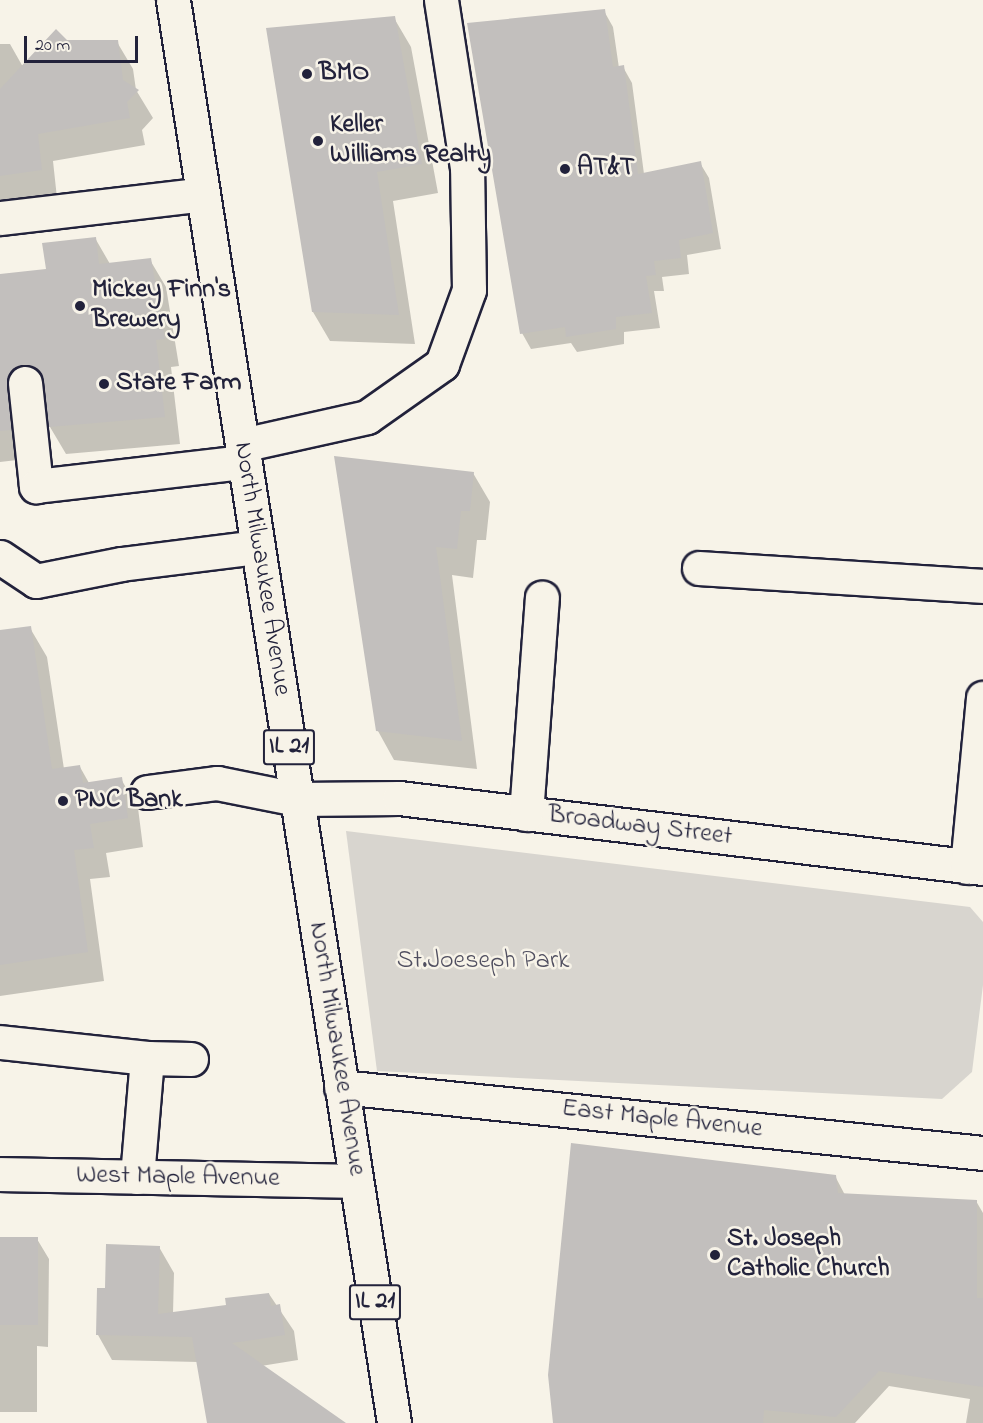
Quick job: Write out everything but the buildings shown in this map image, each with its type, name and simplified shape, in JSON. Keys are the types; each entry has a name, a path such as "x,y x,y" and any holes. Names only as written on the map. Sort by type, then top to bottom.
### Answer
{"street":[{"name":"North Milwaukee Avenue","path":"173,0 394,1423"},
{"path":"25,383 36,486 243,453 367,417 442,364 469,290 467,168 441,0"},
{"path":"0,218 203,194"},
{"path":"0,557 36,581 121,564 258,547"},
{"path":"699,568 983,586"},
{"path":"526,814 542,598"},
{"path":"975,868 983,698"},
{"name":"Broadway Street","path":"147,792 217,783 297,799 399,798 975,868"},
{"path":"0,1042 147,1058 191,1059"},
{"path":"137,1177 147,1058"},
{"name":"East Maple Avenue","path":"341,1087 983,1153"},
{"name":"West Maple Avenue","path":"0,1174 356,1181"}],"green space":[{"name":"St.Joeseph Park","path":"346,831 970,907 983,922 983,985 972,1072 942,1099 377,1071"}],"place":[{"name":"BMO","path":"307,74"},
{"name":"Keller Williams Realty","path":"318,141"},
{"name":"AT&T","path":"565,169"},
{"name":"Mickey Finn's Brewery","path":"80,306"},
{"name":"State Farm","path":"104,384"},
{"name":"PNC Bank","path":"63,801"},
{"name":"St. Joseph Catholic Church","path":"715,1255"}]}
